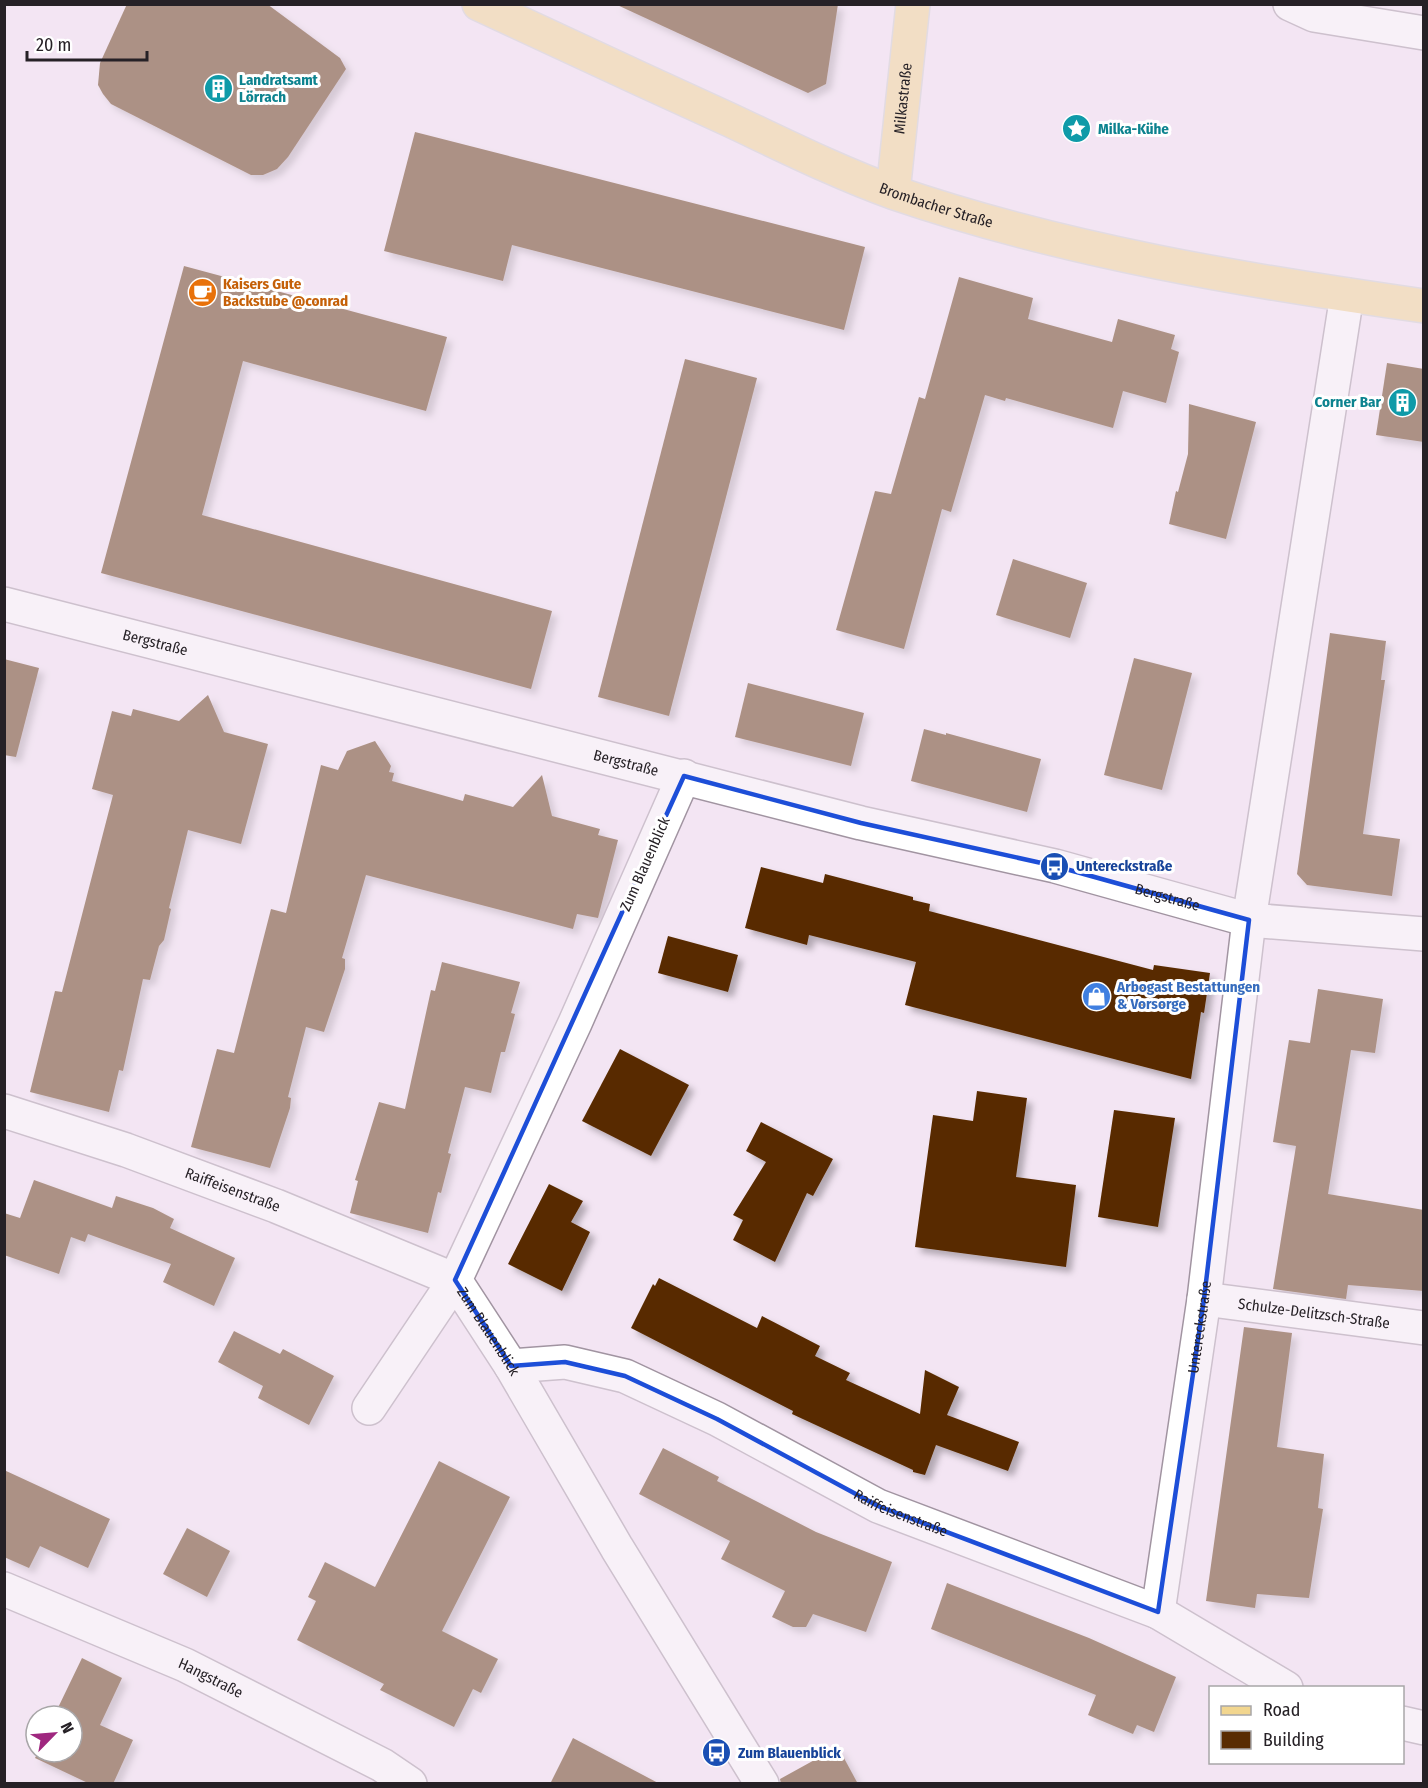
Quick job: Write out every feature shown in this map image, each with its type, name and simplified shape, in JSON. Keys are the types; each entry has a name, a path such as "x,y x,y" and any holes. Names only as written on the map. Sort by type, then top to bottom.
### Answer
{"main road":[{"name":"Brombacher Straße","path":"479,4 764,136 893,192 1026,233 1224,273 1424,306"},
{"name":"Milkastraße","path":"893,192 913,4"}],"street":[{"path":"1290,4 1314,15 1424,33"},
{"name":"Untereckstraße","path":"1158,1612 1204,1299 1249,920 1347,295"},
{"name":"Bergstraße","path":"4,604 861,823 1055,866 1249,920 1424,934"},
{"name":"Zum Blauenblick","path":"369,1408 455,1280 575,1023 684,776"},
{"name":"Raiffeisenstraße","path":"4,1112 158,1162 276,1206 455,1280"},
{"name":"Zum Blauenblick","path":"455,1280 511,1366 617,1548 762,1784"},
{"name":"Schulze-Delitzsch-Straße","path":"1204,1299 1424,1328"},
{"name":"Raiffeisenstraße","path":"511,1366 565,1362 625,1376 717,1419 878,1506 1158,1612 1283,1686"},
{"name":"Hangstraße","path":"4,1589 185,1665 382,1765 410,1784"},
{"path":"1404,1723 1424,1728"}],"highlighted area":[{"path":"684,776 861,823 1055,866 1249,920 1204,1299 1158,1612 878,1506 717,1419 625,1376 565,1362 511,1366 455,1280"}],"building":[{"name":"Landratsamt Lörrach","path":"127,4 267,4 340,58 346,69 288,157 277,169 263,175 251,175 111,104 103,94 98,85 100,63"},
{"path":"615,4 838,4 826,84 808,93"},
{"path":"415,132 865,247 844,330 512,245 503,281 384,251"},
{"path":"184,266 447,337 426,411 243,361 202,515 552,611 531,689 101,573"},
{"path":"959,277 1033,298 1028,319 1112,342 1118,319 1175,335 1171,349 1179,352 1166,403 1123,391 1113,428 1006,398 1005,401 985,395 951,512 942,509 904,649 836,630 875,491 891,494 919,397 925,399"},
{"path":"685,359 757,378 669,716 598,697"},
{"name":"Corner Bar","path":"1387,363 1424,369 1424,442 1376,435"},
{"path":"1189,404 1256,422 1226,539 1169,524 1176,491 1178,492 1188,454"},
{"path":"1013,559 1087,583 1070,638 996,615"},
{"path":"1330,633 1386,641 1381,680 1385,680 1363,834 1400,839 1392,896 1307,885 1297,874"},
{"path":"1134,658 1192,673 1162,790 1104,775"},
{"path":"4,659 39,668 16,757 4,755"},
{"path":"748,683 864,713 851,766 735,737"},
{"path":"208,695 224,732 268,744 241,844 188,830 169,908 171,909 164,940 159,946 150,980 143,979 123,1071 119,1070 109,1112 30,1092 55,991 62,992 113,795 92,789 112,711 131,716 133,709 179,721"},
{"path":"924,729 1041,759 1027,812 911,781"},
{"path":"375,741 391,766 389,772 394,773 392,781 463,801 465,794 513,807 542,775 552,816 600,829 598,835 618,840 598,918 577,914 573,929 366,875 342,958 345,959 345,969 324,1032 306,1027 288,1097 291,1098 290,1108 270,1168 191,1147 217,1049 234,1053 271,909 286,913 321,765 338,770 347,751"},
{"path":"761,867 823,883 825,874 913,897 913,900 930,904 929,911 1153,970 1154,965 1210,973 1204,1013 1201,1012 1191,1079 905,1005 916,962 809,935 807,945 745,928"},
{"path":"668,936 738,955 728,992 658,973"},
{"path":"442,962 520,982 511,1013 515,1014 513,1022 505,1052 501,1052 491,1093 465,1087 448,1153 451,1154 441,1193 438,1192 428,1233 350,1213 358,1181 355,1180 379,1102 405,1109 431,990 435,991"},
{"path":"1318,989 1383,999 1375,1053 1351,1050 1328,1194 1424,1210 1424,1291 1348,1285 1346,1299 1273,1289 1296,1146 1273,1142 1289,1040 1310,1043"},
{"path":"620,1049 689,1085 651,1156 582,1121"},
{"path":"977,1091 1027,1098 1016,1177 1076,1185 1066,1267 915,1247 933,1115 973,1121"},
{"path":"1114,1110 1175,1118 1158,1227 1098,1217"},
{"path":"761,1122 833,1159 813,1196 807,1193 775,1262 733,1240 743,1220 733,1215 766,1162 746,1151"},
{"path":"34,1180 112,1208 116,1196 153,1208 174,1219 170,1228 235,1258 214,1306 163,1282 171,1264 88,1234 85,1242 71,1237 59,1274 4,1255 4,1213 20,1218"},
{"path":"549,1184 583,1201 571,1222 590,1232 562,1291 508,1264"},
{"path":"659,1278 757,1328 762,1316 820,1346 815,1356 850,1373 846,1380 920,1414 925,1370 959,1387 947,1415 1019,1442 1008,1471 936,1445 925,1475 913,1472 913,1470 792,1414 793,1411 631,1328 653,1284 655,1286"},
{"path":"1244,1327 1292,1333 1277,1447 1324,1454 1318,1508 1323,1509 1309,1598 1257,1594 1255,1608 1206,1601"},
{"path":"234,1331 280,1354 283,1349 334,1376 309,1425 258,1398 263,1386 218,1362"},
{"path":"663,1448 719,1477 717,1481 816,1532 892,1562 866,1632 813,1614 806,1627 793,1627 772,1617 785,1591 721,1559 730,1541 639,1494"},
{"path":"439,1461 510,1497 442,1631 498,1659 481,1693 473,1689 454,1727 380,1690 384,1684 297,1640 316,1601 308,1597 325,1562 375,1587"},
{"path":"4,1470 110,1519 88,1568 40,1546 29,1568 4,1557"},
{"path":"187,1528 230,1551 207,1597 163,1574"},
{"path":"947,1583 1089,1638 1176,1677 1154,1732 1137,1725 1133,1734 1088,1715 1096,1695 931,1629"},
{"path":"82,1658 122,1678 100,1725 133,1740 113,1784 90,1784 48,1764 84,1764 84,1704 60,1704"},
{"path":"573,1738 660,1784 550,1784"},
{"path":"838,1747 858,1784 781,1784 780,1779"}],"place":[{"name":"Landratsamt Lörrach","path":"218,89"},
{"name":"Milka-Kühe","path":"1077,129"},
{"name":"Kaisers Gute Backstube @conrad","path":"202,293"},
{"name":"Corner Bar","path":"1402,402"},
{"name":"Untereckstraße","path":"1055,866"},
{"name":"Arbogast Bestattungen & Vorsorge","path":"1096,996"},
{"name":"Zum Blauenblick","path":"717,1753"}]}
